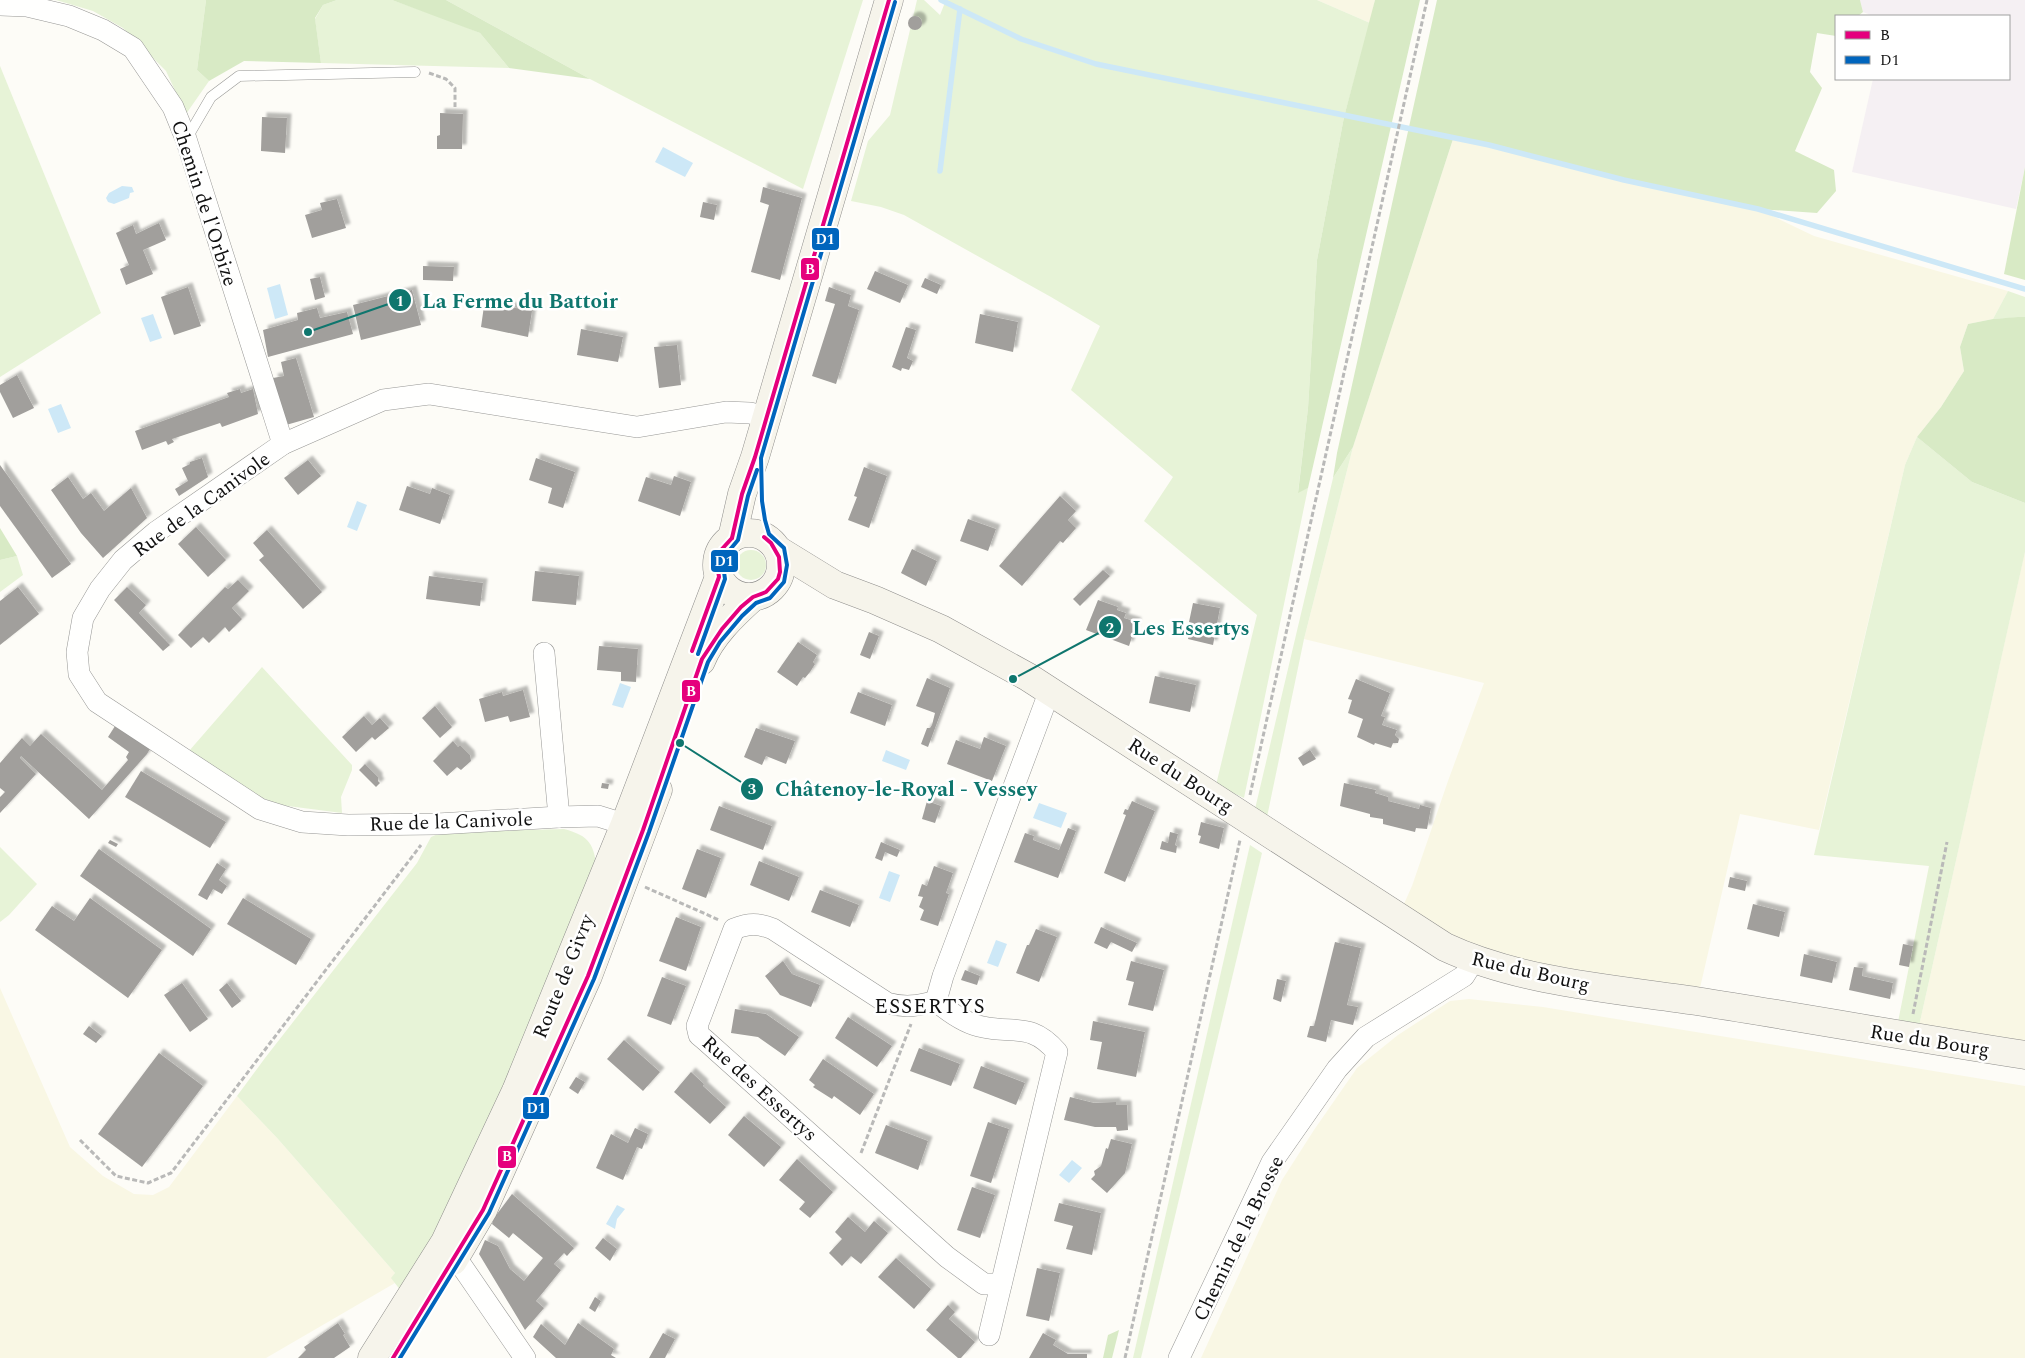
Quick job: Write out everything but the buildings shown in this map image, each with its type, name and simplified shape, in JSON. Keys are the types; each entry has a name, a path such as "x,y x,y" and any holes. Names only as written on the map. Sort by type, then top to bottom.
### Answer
{"main road":[{"path":"732,538 742,494 756,457 889,0"},
{"path":"756,457 756,502 759,521 771,543 782,565 778,580 759,595 738,595 729,590 720,577 717,564 722,549 732,538 753,533 771,543"},
{"name":"Rue du Bourg","path":"771,543 835,585 875,600 942,630 980,649 1050,690 1445,947 1474,960 1566,982 2025,1055"},
{"name":"Route de Givry","path":"372,1358 450,1249 483,1210 588,976 626,878 634,827 720,577"},
{"name":"Rue du Bourg","path":"759,595 799,587 835,585"},
{"name":"Route de Givry","path":"527,1109 634,827 702,658 715,638 737,612 759,595"},
{"name":"Route de Givry","path":"393,1358 450,1249"}],"street":[{"name":"Chemin de l'Orbize","path":"0,5 28,6 69,16 103,30 133,48 173,107 186,139 283,444"},
{"name":"Rue de la Canivole","path":"634,827 598,816 437,824 348,825 302,822 260,809 97,702 78,674 77,652 83,618 100,589 123,560 156,532 283,444 383,400 429,394 637,427 726,412 767,416"},
{"path":"544,653 559,817"},
{"path":"927,1003 943,976 1050,690"},
{"path":"734,930 744,925 758,923 773,929 887,1003 901,1007 927,1003 965,1022 982,1028 1014,1029 1037,1034 1056,1052 989,1335"},
{"name":"Rue des Essertys","path":"734,930 699,1017 697,1026 699,1035 947,1257 984,1284 1000,1284"},
{"name":"Chemin de la Brosse","path":"1179,1358 1272,1162 1337,1069 1366,1037 1464,976 1474,960"},
{"path":"450,1249 524,1358"}],"lane":[{"path":"186,139 211,97 239,76 415,72"}],"path":[{"path":"1125,1358 1427,0"},
{"path":"415,72 429,73 446,79 454,88 455,107"},
{"path":"80,1140 116,1176 148,1183 171,1174 437,824"},
{"path":"1909,1037 1947,842"},
{"path":"626,878 714,916 734,930"},
{"path":"853,1173 927,1003"}],"shaded area":[{"path":"1317,0 1375,0 1370,23"},
{"path":"1860,0 2025,0 2025,167 2016,209 1852,172 1873,80 2010,80 2010,15 1870,15 1863,12"},
{"path":"1453,139 1489,145 1624,180 1758,209 1814,236 2008,291 1993,319 1968,324 1960,347 1964,371 1941,407 1917,437 1905,465 1819,830 1740,814 1700,988 1517,962 1468,947 1404,904 1484,683 1304,639 1353,447"},
{"path":"2025,551 2025,1042 1919,1026"},
{"path":"0,988 70,1147 103,1176 134,1194 153,1195 169,1187 237,1096 278,1139 395,1273 392,1278 395,1283 266,1358 0,1358"},
{"path":"1469,999 1543,1007 2025,1086 2025,1358 1201,1358 1282,1180 1357,1068 1398,1035 1450,1001"}],"green space":[{"path":"56,0 206,0 197,70 209,81 186,114 166,71 123,28 93,11"},
{"path":"206,0 337,0 323,5 315,18 321,63 244,61 209,81 197,70"},
{"path":"337,0 392,0 451,21 480,33 509,68 321,63 315,19 323,5"},
{"path":"392,0 446,0 590,79 509,68 480,33"},
{"path":"446,0 863,0 803,189 590,79"},
{"path":"917,0 924,0 940,15 946,0 1317,0 1370,23 1344,117 1317,260 1308,408 1298,492 1308,488 1244,798 1216,785 1257,615 1144,521 1173,477 1071,390 1100,326 904,215 881,207 851,201 868,141 890,115"},
{"path":"1375,0 1420,0 1308,488 1298,493 1308,408 1317,260 1344,117"},
{"path":"1437,0 1860,0 1863,12 1859,15 1835,15 1835,36 1817,33 1810,72 1822,88 1795,151 1834,170 1836,191 1817,213 1758,209 1624,180 1489,145 1453,139 1353,447 1333,478"},
{"path":"0,66 101,313 0,377"},
{"path":"2025,167 2025,280 2004,274"},
{"path":"2008,291 2025,297 2025,317 1993,319"},
{"path":"2025,317 2025,503 1972,482 1917,437 1941,407 1964,371 1960,347 1968,324"},
{"path":"1917,437 1972,482 2025,503 2025,552 1919,1026 1898,1022 1929,866 1814,855 1905,465"},
{"path":"1353,447 1304,639 1267,817 1255,809 1333,478"},
{"path":"0,528 17,556 0,560"},
{"path":"751,550 762,554 766,565 762,576 751,580 740,576 736,565 740,554"},
{"path":"17,556 23,575 0,592 0,560"},
{"path":"262,667 352,765 352,770 341,797 342,813 280,805 248,792 189,751"},
{"path":"564,829 580,835 589,842 594,854 597,870 464,1189 401,1291 391,1278 395,1273 278,1139 237,1096 417,863 431,837 443,832"},
{"path":"1250,845 1262,853 1141,1358 1133,1358"},
{"path":"0,847 37,884 9,915 0,922"},
{"path":"1119,1330 1112,1358 1103,1358 1108,1335"}],"water":[{"path":"663,147 693,163 685,177 655,162"},
{"path":"122,186 132,187 134,192 130,193 129,198 114,204 108,202 106,198 109,193"},
{"path":"280,284 288,315 275,319 267,288"},
{"path":"153,314 162,338 150,342 141,318"},
{"path":"61,404 71,428 58,433 48,409"},
{"path":"357,501 367,505 357,531 347,527"},
{"path":"620,683 631,687 623,708 612,705"},
{"path":"886,750 910,760 906,770 882,761"},
{"path":"1039,803 1067,813 1061,828 1033,818"},
{"path":"889,871 900,875 890,902 879,898"},
{"path":"996,940 1007,944 998,967 987,963"},
{"path":"1072,1160 1082,1168 1069,1183 1059,1175"},
{"path":"617,1205 625,1209 617,1219 615,1229 606,1224"}],"waterway":[{"path":"941,0 1021,39 1096,64 1489,145 1624,180 1758,209 2025,289"},
{"path":"940,171 960,9"}],"transit line":[{"name":"B","path":"732,538 742,494 755,457 889,0"},
{"name":"D1","path":"400,1358 489,1213 594,979 649,832 708,662 720,642 742,616 756,603 770,598 784,582 787,565 784,548 769,534 765,520 762,501 761,458 895,2"},
{"name":"D1","path":"698,654 725,579 723,565 728,552 738,540 748,496 757,470"},
{"name":"B","path":"393,1358 483,1210 588,976 643,830 702,659 722,629 741,607 753,597 766,592 778,579 780,572 779,557 771,543 764,537"},
{"name":"B","path":"692,651 719,577 717,564 722,549 732,538"}],"place":[{"name":"La Ferme du Battoir","path":"308,332"},
{"name":"Les Essertys","path":"1013,679"},
{"name":"Châtenoy-le-Royal - Vessey","path":"680,743"}],"district":[{"name":"ESSERTYS","path":"930,1006"}]}
